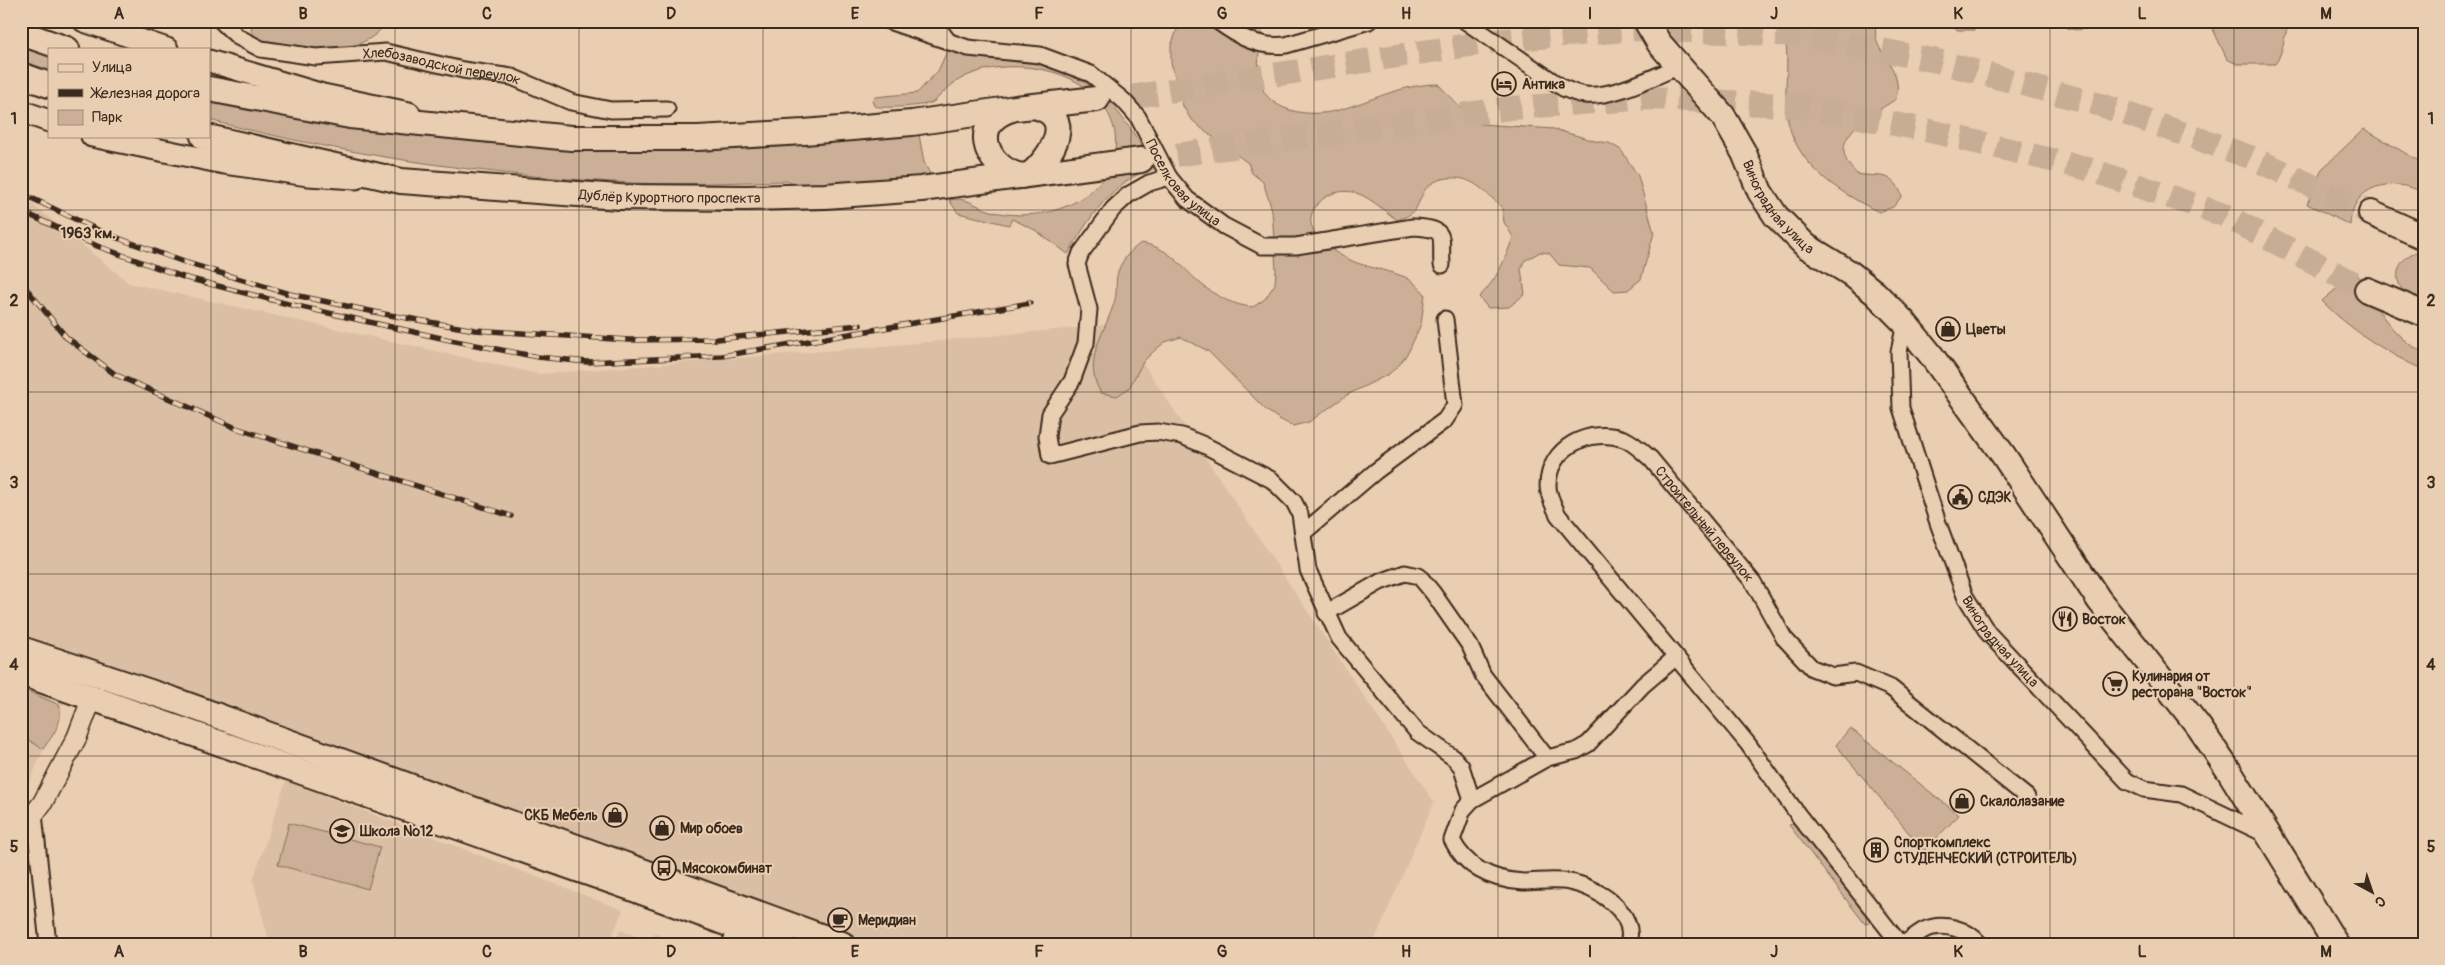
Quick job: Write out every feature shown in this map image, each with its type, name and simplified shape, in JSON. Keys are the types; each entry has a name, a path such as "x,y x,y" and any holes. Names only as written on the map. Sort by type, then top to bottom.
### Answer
{"main road":[{"path":"84,21 164,48"},
{"name":"Виноградная улица","path":"1646,21 1659,43 1678,67 1723,116 1744,153 1760,192 1791,233 1806,246 1864,284 1905,323 1931,355 2004,456 2104,606 2199,727 2229,771 2336,944"},
{"path":"21,33 65,48"},
{"path":"210,61 324,95 493,131"},
{"path":"21,76 48,85"},
{"path":"210,89 350,116 571,138 698,138 912,123 1097,99"},
{"path":"1025,107 1041,108 1051,115 1058,132 1051,153 1026,175 1000,167 991,158 987,146 987,133 992,122 1002,113 1025,107"},
{"path":"21,111 48,121"},
{"path":"102,138 252,167 308,175 402,182"},
{"name":"Дублёр Курортного проспекта","path":"210,138 402,182 620,197 746,198 825,196 921,189 1141,160"},
{"path":"2371,213 2424,237"},
{"path":"2367,290 2424,314"},
{"path":"21,649 174,700 842,944"},
{"path":"21,673 734,935 783,944"}],"street":[{"name":"Хлебозаводской переулок","path":"221,21 238,37 261,49 316,57 386,52 454,68 512,77 571,102 612,110 667,109"},
{"name":"Поселковая улица","path":"888,21 968,48 1040,55 1067,63 1091,74 1118,95 1138,117 1169,177 1187,199 1224,226 1262,246 1296,246 1413,227 1433,228 1439,231 1441,237 1442,265"},
{"path":"934,21 949,42"},
{"path":"1217,21 1237,35 1263,46 1286,45 1369,21"},
{"path":"1464,21 1563,88 1580,94 1609,93 1678,67"},
{"path":"1169,177 1149,183 1128,194 1107,217 1081,253 1077,264 1089,309 1086,343 1072,381 1050,414 1047,436 1050,456 1140,433 1158,432 1182,436 1204,445 1272,480 1294,502 1300,514 1308,570 1339,638 1409,723 1461,766 1472,800"},
{"path":"1302,533 1376,472 1444,420 1455,405 1445,319"},
{"name":"Виноградная улица","path":"1905,323 1899,352 1902,408 1938,522 1965,596 1988,634 2127,780 2144,789 2181,794 2269,836"},
{"name":"Строительный переулок","path":"1900,944 1782,794 1748,744 1558,515 1550,498 1548,486 1553,465 1561,452 1575,441 1595,436 1623,439 1640,448 1652,459 1753,582 1784,638 1812,668 1833,676 1856,673 1891,688 2028,797"},
{"path":"1326,613 1380,582 1405,573 1419,576 1470,646 1483,674 1547,758"},
{"path":"1628,943 1629,928 1622,914 1606,898 1591,888 1569,882 1509,880 1484,873 1469,865 1452,840 1463,810 1472,800 1547,758 1576,751 1588,744 1643,685 1676,658"},
{"path":"48,944 28,817 43,802 77,737 92,698"},
{"path":"1904,944 1925,930 1935,927 1964,931 1980,944"}],"shaded area":[{"path":"21,195 129,283 539,374 874,347 1117,324 1434,802 1373,944 873,944 75,675 21,802"},
{"name":"Школа №12","path":"286,781 623,910 609,944 277,944 269,941 253,880"},
{"path":"21,838 31,944 21,944"},
{"path":"620,930 651,942 655,933 676,944 615,944"}],"green space":[{"path":"253,21 387,21 379,32 368,40 342,48 313,50 280,47 261,42 251,30"},
{"path":"1180,21 1264,21 1258,60 1260,82 1264,92 1272,100 1291,110 1302,113 1325,113 1398,90 1438,84 1467,115 1480,124 1554,129 1595,141 1609,143 1621,150 1638,176 1654,233 1641,279 1628,290 1614,291 1590,268 1559,265 1549,253 1540,252 1524,261 1521,269 1525,294 1509,307 1488,308 1479,297 1491,284 1500,269 1513,237 1504,222 1502,207 1482,189 1461,178 1440,180 1425,189 1415,210 1397,220 1364,196 1352,192 1337,192 1323,199 1313,210 1311,217 1312,225 1315,233 1321,240 1336,253 1353,261 1411,280 1425,294 1421,324 1409,351 1400,364 1389,374 1347,395 1309,422 1293,426 1266,410 1208,351 1181,337 1165,342 1154,351 1143,362 1129,388 1117,396 1101,393 1093,371 1096,349 1115,301 1117,276 1120,266 1129,253 1141,243 1151,245 1168,253 1207,288 1226,300 1239,305 1253,307 1265,299 1275,284 1276,270 1272,210 1263,182 1252,173 1248,163 1190,118 1183,106 1171,63 1171,46"},
{"path":"1781,21 1877,21 1876,39 1895,75 1896,99 1874,113 1853,130 1846,139 1844,150 1847,161 1857,174 1885,177 1894,182 1902,196 1893,207 1879,212 1862,203 1830,183 1804,157 1795,142 1789,124 1786,105 1787,53"},
{"path":"1941,21 1981,21 1975,30 1958,30"},
{"path":"2058,21 2114,21 2078,30 2064,26"},
{"path":"2209,21 2290,21 2280,55 2275,64 2237,64 2227,59"},
{"path":"21,45 48,55 48,70 21,61"},
{"path":"949,47 978,58 1026,62 1050,67 1071,75 1089,85 1119,113 1155,169 1141,173 1115,190 1093,214 1068,254 1035,230 1012,219 1009,225 958,213 949,200 966,200 991,211 1012,215 1048,212 1069,205 1087,194 1101,181 1111,165 1115,147 1114,129 1106,110 1091,92 1062,75 1045,70 1027,67 990,69 974,73 959,80 933,102 914,106 874,106 872,100 875,97 917,93 938,71"},
{"path":"210,100 339,125 404,134 536,147 602,150 734,149 919,135 924,162 932,178 796,188 788,181 679,184 635,183 511,174 460,168 409,161 259,132 210,120"},
{"path":"2364,129 2424,164 2424,193 2399,185 2376,187 2366,192 2358,200 2352,211 2350,225 2307,204 2322,169"},
{"path":"2416,252 2424,252 2424,298 2414,297 2406,293 2400,287 2398,279 2398,271 2401,264 2407,257"},
{"path":"2356,272 2376,307 2393,329 2402,338 2424,352 2424,370 2370,340 2344,321 2322,301"},
{"path":"21,688 59,705 59,723 43,749 21,735"},
{"path":"1850,728 1959,815 1924,851 1836,745"},
{"path":"1796,822 1872,922 1865,924 1789,825"},
{"path":"289,823 380,847 368,889 278,865"}],"tunnel":[{"path":"1097,99 1136,96 1502,40 1640,29 1805,35 1937,61 2104,106 2250,157 2371,213"},
{"path":"1141,160 1510,108 1651,98 1802,106 1926,130 2085,168 2224,215 2367,290"}],"railway":[{"path":"21,193 104,233 187,263 290,294 384,314 475,330 629,340 717,339 860,325"},
{"path":"21,211 97,246 183,277 288,304 450,340 538,357 587,362 722,356 1030,303"},
{"path":"21,282 66,337 116,375 236,428 511,516"}],"place":[{"name":"Антика","path":"1504,84"},
{"name":"Цветы","path":"1948,329"},
{"name":"СДЭК","path":"1960,497"},
{"name":"Восток","path":"2065,619"},
{"name":"Кулинария от ресторана \"Восток\"","path":"2115,684"},
{"name":"Скалолазание","path":"1962,801"},
{"name":"СКБ Мебель","path":"615,815"},
{"name":"Мир обоев","path":"662,828"},
{"name":"Школа №12","path":"342,831"},
{"name":"Спорткомплекс СТУДЕНЧЕСКИЙ (СТРОИТЕЛЬ)","path":"1876,850"},
{"name":"Мясокомбинат","path":"664,868"},
{"name":"Меридиан","path":"840,920"}],"district":[{"name":"1963 км.","path":"88,233"}]}
